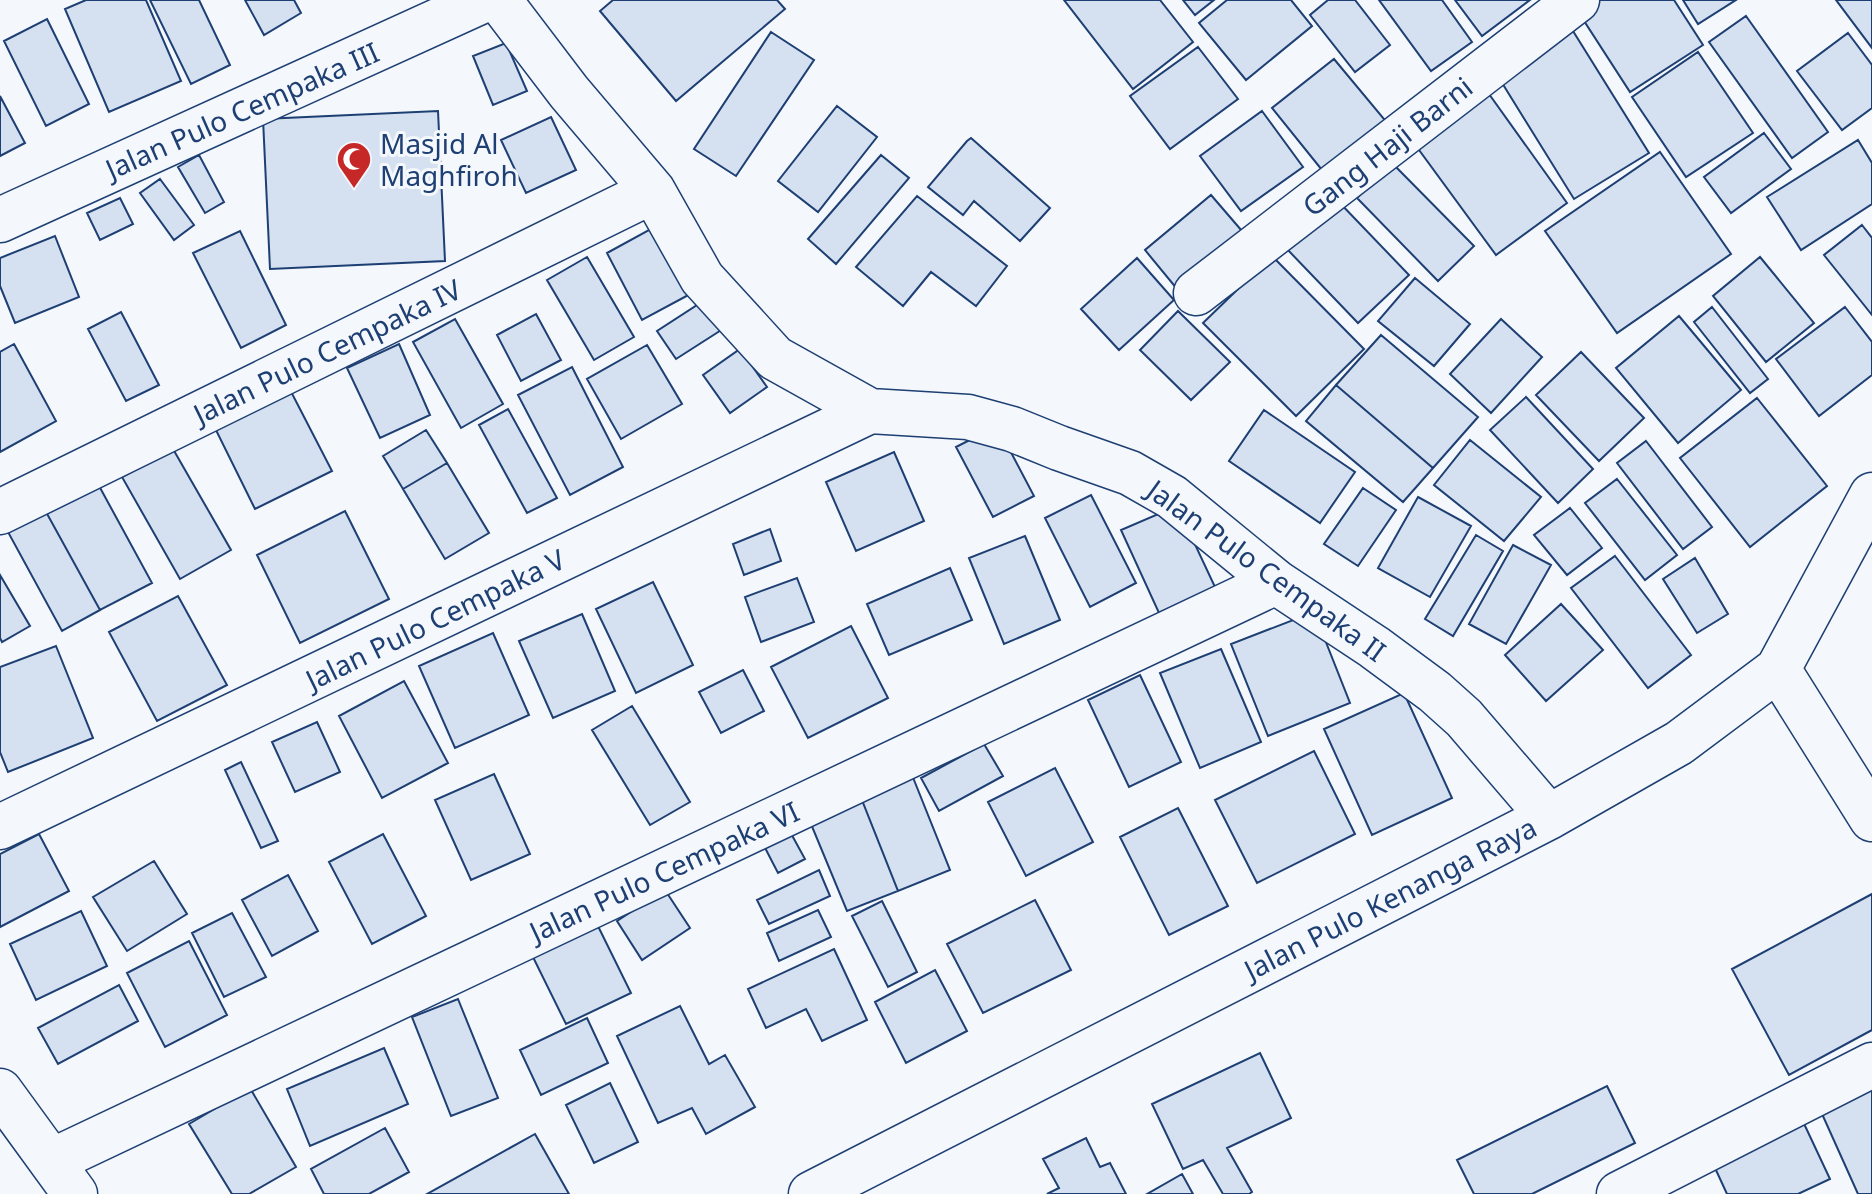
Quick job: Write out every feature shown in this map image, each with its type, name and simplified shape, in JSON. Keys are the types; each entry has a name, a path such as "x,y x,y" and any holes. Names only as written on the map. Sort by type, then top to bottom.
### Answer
{"street":[{"name":"Jalan Pulo Cempaka III","path":"0,220 484,0"},
{"name":"Jalan Pulo Cempaka II","path":"499,0 569,92 653,191 702,278 775,358 870,411 968,417 1012,429 1130,473 1172,497 1276,582 1435,692 1464,718 1549,817"},
{"name":"Gang Haji Barni","path":"1196,293 1577,0"},
{"name":"Jalan Pulo Cempaka IV","path":"0,512 653,191"},
{"name":"Jalan Pulo Cempaka V","path":"0,827 870,411"},
{"name":"Jalan Pulo Kenanga Raya","path":"811,1194 1549,817 1679,743 1778,669 1872,495"},
{"name":"Jalan Pulo Cempaka VI","path":"64,1178 1276,582"},
{"path":"1778,669 1872,819"},
{"path":"1638,1190 1872,1065"},
{"path":"0,1091 64,1178"}],"building":[{"path":"86,0 146,0 181,81 109,112 65,9"},
{"path":"150,0 199,0 230,65 191,84"},
{"path":"245,0 294,0 301,13 264,35"},
{"path":"613,0 777,0 785,9 676,101 600,11"},
{"path":"1064,0 1160,0 1193,42 1133,89"},
{"path":"1183,0 1214,0 1195,15"},
{"path":"1227,0 1291,0 1312,26 1246,80 1199,23"},
{"path":"1328,0 1355,0 1390,45 1355,72 1310,15"},
{"path":"1379,0 1442,0 1472,42 1431,71"},
{"path":"1455,0 1530,0 1482,36"},
{"path":"1594,0 1674,0 1703,45 1630,92 1577,10"},
{"path":"1683,0 1736,0 1698,24"},
{"path":"1836,0 1872,0 1872,48"},
{"path":"1746,16 1828,132 1792,158 1709,42"},
{"path":"47,19 89,104 46,126 4,41"},
{"path":"1568,23 1649,153 1574,199 1499,78"},
{"path":"771,32 814,60 736,176 694,149"},
{"path":"1848,33 1872,65 1872,108 1842,130 1797,71"},
{"path":"506,43 527,91 493,105 473,56"},
{"path":"1198,47 1238,99 1170,149 1130,96"},
{"path":"1698,52 1753,133 1686,177 1632,97"},
{"path":"1334,59 1389,125 1326,175 1272,108"},
{"path":"1484,87 1567,203 1496,255 1411,139"},
{"path":"0,96 25,143 0,156"},
{"path":"837,106 877,137 818,212 778,181"},
{"name":"Masjid Al Maghfiroh","path":"438,111 445,261 270,269 263,119"},
{"path":"1262,111 1303,167 1241,211 1200,156"},
{"path":"551,117 576,170 526,193 501,140"},
{"path":"1764,133 1791,169 1731,213 1704,177"},
{"path":"971,138 1050,208 1020,241 974,201 963,215 928,187"},
{"path":"1858,140 1872,163 1872,204 1801,250 1767,197"},
{"path":"1660,152 1731,254 1617,333 1545,231"},
{"path":"199,155 224,202 205,213 178,167"},
{"path":"881,155 909,178 836,264 808,239"},
{"path":"1392,163 1474,246 1438,281 1357,198"},
{"path":"160,179 194,225 174,240 140,193"},
{"path":"1211,195 1248,238 1182,295 1145,250"},
{"path":"917,196 1007,266 976,306 931,272 903,306 856,267"},
{"path":"120,198 133,224 100,240 87,213"},
{"path":"1337,200 1409,275 1358,323 1286,248"},
{"path":"658,225 694,292 642,320 607,253"},
{"path":"1862,225 1872,238 1872,315 1824,255"},
{"path":"240,231 286,325 241,348 193,253"},
{"path":"55,236 79,297 15,323 0,286 0,258"},
{"path":"1272,256 1364,349 1296,416 1203,323"},
{"path":"587,257 634,337 594,360 547,280"},
{"path":"1760,257 1814,323 1766,362 1713,296"},
{"path":"1137,258 1174,300 1119,350 1081,309"},
{"path":"1415,278 1470,324 1434,366 1378,321"},
{"path":"708,298 726,327 676,359 657,331"},
{"path":"1712,307 1768,379 1750,393 1694,322"},
{"path":"1845,307 1872,342 1872,375 1819,416 1776,359"},
{"path":"1178,311 1230,362 1191,400 1140,350"},
{"path":"121,312 159,385 126,401 88,329"},
{"path":"536,314 561,360 521,381 497,335"},
{"path":"1679,316 1741,390 1678,443 1616,368"},
{"path":"455,319 503,404 461,428 413,342"},
{"path":"1501,319 1542,357 1491,413 1450,374"},
{"path":"1381,335 1478,417 1433,468 1336,385"},
{"path":"14,344 56,421 0,452 0,352"},
{"path":"399,344 430,415 380,438 347,368"},
{"path":"647,345 682,404 621,439 587,379"},
{"path":"740,349 767,387 730,413 703,375"},
{"path":"1581,352 1644,418 1599,461 1536,395"},
{"path":"572,367 623,467 570,495 518,395"},
{"path":"285,380 332,471 255,509 210,418"},
{"path":"1336,385 1433,468 1403,502 1306,421"},
{"path":"1526,397 1593,469 1558,503 1490,430"},
{"path":"1757,398 1827,486 1750,547 1680,458"},
{"path":"508,409 557,498 527,513 479,425"},
{"path":"1264,410 1355,472 1320,523 1229,461"},
{"path":"997,426 1034,496 993,517 956,447"},
{"path":"426,430 447,463 403,489 383,456"},
{"path":"1470,440 1541,497 1504,541 1434,485"},
{"path":"1646,441 1712,527 1683,549 1617,463"},
{"path":"173,449 231,550 180,579 122,477"},
{"path":"894,452 924,521 856,551 826,482"},
{"path":"447,463 489,533 445,559 403,489"},
{"path":"92,473 152,583 100,610 40,501"},
{"path":"1617,479 1677,555 1645,580 1585,503"},
{"path":"1363,488 1396,510 1358,566 1324,544"},
{"path":"1091,495 1136,583 1090,607 1045,518"},
{"path":"1418,497 1471,526 1430,597 1378,568"},
{"path":"40,501 100,610 62,631 2,521"},
{"path":"1177,506 1215,587 1159,613 1121,530"},
{"path":"1570,508 1602,548 1567,575 1534,535"},
{"path":"345,511 389,599 300,643 257,555"},
{"path":"770,529 781,561 744,575 733,544"},
{"path":"1476,535 1503,551 1453,636 1425,619"},
{"path":"1025,536 1060,620 1004,644 969,558"},
{"path":"1513,545 1551,565 1506,644 1469,624"},
{"path":"1615,556 1691,655 1648,688 1571,588"},
{"path":"1695,558 1728,614 1697,633 1663,579"},
{"path":"950,568 972,620 889,655 867,604"},
{"path":"0,575 30,626 2,642 0,638"},
{"path":"797,578 814,622 761,642 745,597"},
{"path":"653,582 693,665 636,693 596,609"},
{"path":"178,596 227,685 157,721 109,632"},
{"path":"1561,604 1603,650 1546,701 1505,655"},
{"path":"1314,612 1350,703 1268,736 1231,644"},
{"path":"582,614 615,691 553,718 519,641"},
{"path":"851,626 888,698 808,738 771,667"},
{"path":"493,633 529,715 455,748 419,666"},
{"path":"56,646 93,738 8,772 0,752 0,667"},
{"path":"1221,649 1261,742 1200,768 1160,673"},
{"path":"743,670 764,711 721,733 699,692"},
{"path":"1140,675 1181,762 1129,787 1088,700"},
{"path":"404,681 448,763 382,798 339,716"},
{"path":"1404,693 1452,798 1372,835 1324,729"},
{"path":"632,706 690,802 650,825 592,730"},
{"path":"317,722 340,772 295,792 272,742"},
{"path":"984,744 1003,776 939,811 921,778"},
{"path":"1314,751 1355,834 1257,883 1215,800"},
{"path":"241,762 278,841 261,848 225,770"},
{"path":"1055,768 1093,842 1026,876 988,802"},
{"path":"910,770 950,870 898,891 858,790"},
{"path":"494,774 530,854 471,880 435,800"},
{"path":"858,790 898,891 847,911 806,812"},
{"path":"1178,808 1228,906 1169,935 1120,837"},
{"path":"788,828 805,859 778,873 762,842"},
{"path":"39,834 69,891 0,927 0,854"},
{"path":"383,834 426,916 372,944 329,862"},
{"path":"154,861 187,914 127,951 93,897"},
{"path":"819,870 830,896 769,924 757,900"},
{"path":"288,875 318,931 272,956 242,900"},
{"path":"665,890 690,928 642,960 617,921"},
{"path":"1872,894 1872,1030 1789,1075 1732,969"},
{"path":"1035,900 1071,970 983,1013 947,944"},
{"path":"882,901 917,972 888,987 852,916"},
{"path":"818,910 831,937 779,961 767,933"},
{"path":"81,911 107,966 36,1000 10,944"},
{"path":"232,913 266,977 224,997 192,933"},
{"path":"594,918 631,993 566,1024 529,949"},
{"path":"189,941 227,1015 165,1047 127,973"},
{"path":"834,949 867,1020 822,1041 806,1009 766,1028 748,989"},
{"path":"935,970 967,1031 906,1063 875,1002"},
{"path":"119,985 138,1021 58,1064 38,1028"},
{"path":"458,999 498,1098 451,1116 412,1017"},
{"path":"680,1006 709,1064 725,1055 755,1107 706,1134 692,1108 658,1123 617,1036"},
{"path":"587,1018 608,1063 541,1095 520,1050"},
{"path":"384,1048 408,1104 310,1146 287,1089"},
{"path":"1260,1053 1291,1118 1227,1148 1252,1192 1223,1194 1203,1160 1183,1169 1152,1104"},
{"path":"1872,1081 1872,1194 1858,1194 1818,1105"},
{"path":"610,1083 638,1142 594,1163 566,1105"},
{"path":"1607,1086 1635,1143 1532,1194 1474,1194 1457,1160"},
{"path":"250,1088 296,1167 249,1194 232,1194 189,1124"},
{"path":"1799,1113 1830,1179 1798,1194 1727,1194 1709,1155"},
{"path":"385,1128 409,1172 369,1194 324,1194 311,1169"},
{"path":"535,1134 569,1194 427,1194"},
{"path":"1086,1138 1100,1167 1110,1163 1126,1194 1047,1194 1059,1188 1043,1159"},
{"path":"1182,1174 1193,1194 1147,1194"}],"place":[{"name":"Masjid Al Maghfiroh","path":"354,190"}]}
